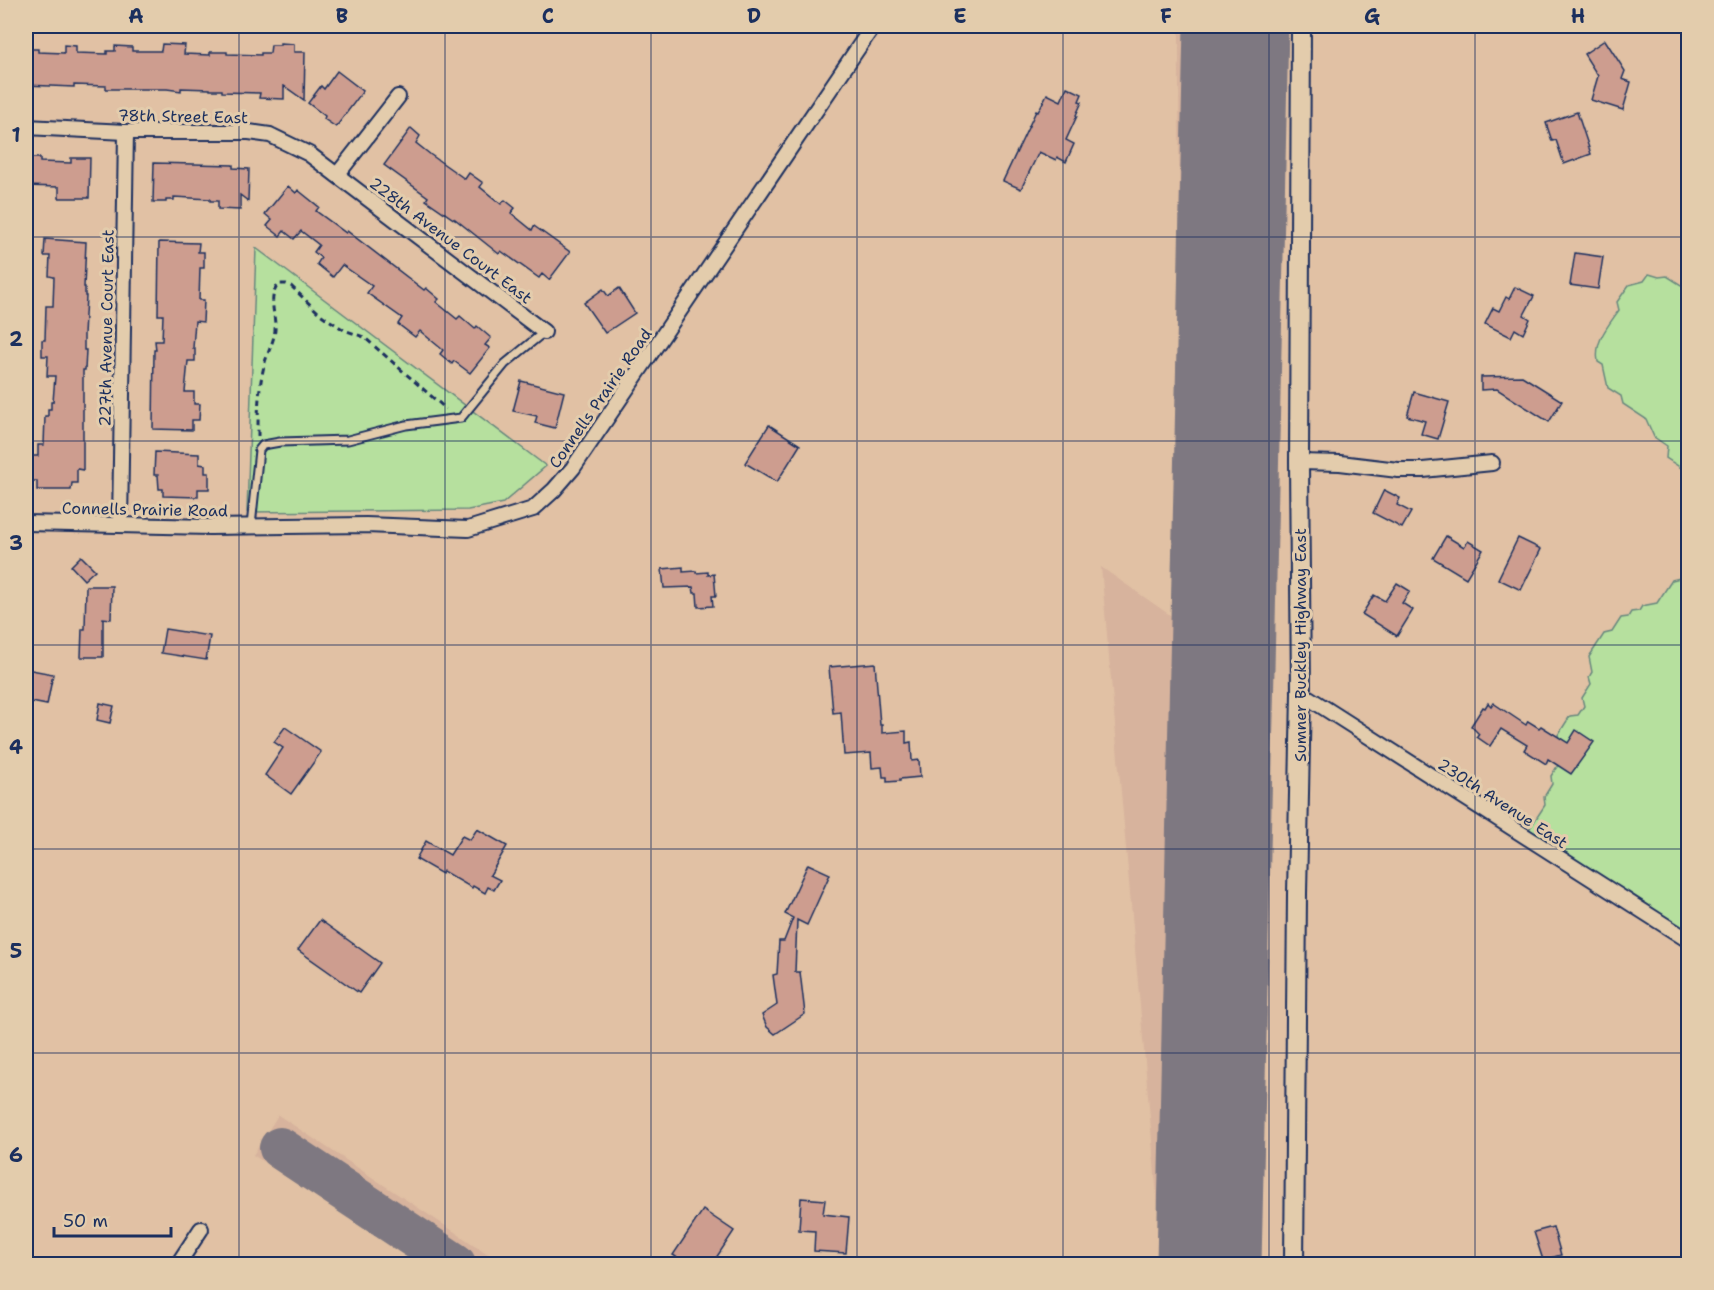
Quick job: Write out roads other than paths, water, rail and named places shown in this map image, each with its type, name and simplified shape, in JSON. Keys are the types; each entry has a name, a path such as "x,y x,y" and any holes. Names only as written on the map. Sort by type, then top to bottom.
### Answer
{"street":[{"name":"Connells Prairie Road","path":"26,523 366,525 468,529 533,509 573,468 873,26"},
{"name":"Sumner Buckley Highway East","path":"1294,1264 1301,693 1299,462 1301,26"},
{"path":"337,175 398,97"},
{"name":"78th Street East","path":"26,128 126,132 249,132 270,135 309,154 337,175"},
{"name":"227th Avenue Court East","path":"120,525 126,132"},
{"name":"228th Avenue Court East","path":"337,175 544,332"},
{"path":"1299,462 1340,463 1398,470 1423,470 1492,463"},
{"name":"230th Avenue East","path":"1301,693 1689,940"},
{"path":"178,1264 201,1229"}],"lane":[{"path":"251,526 259,450 263,445 280,442 348,440 406,425 461,418 505,364 544,332"}]}
